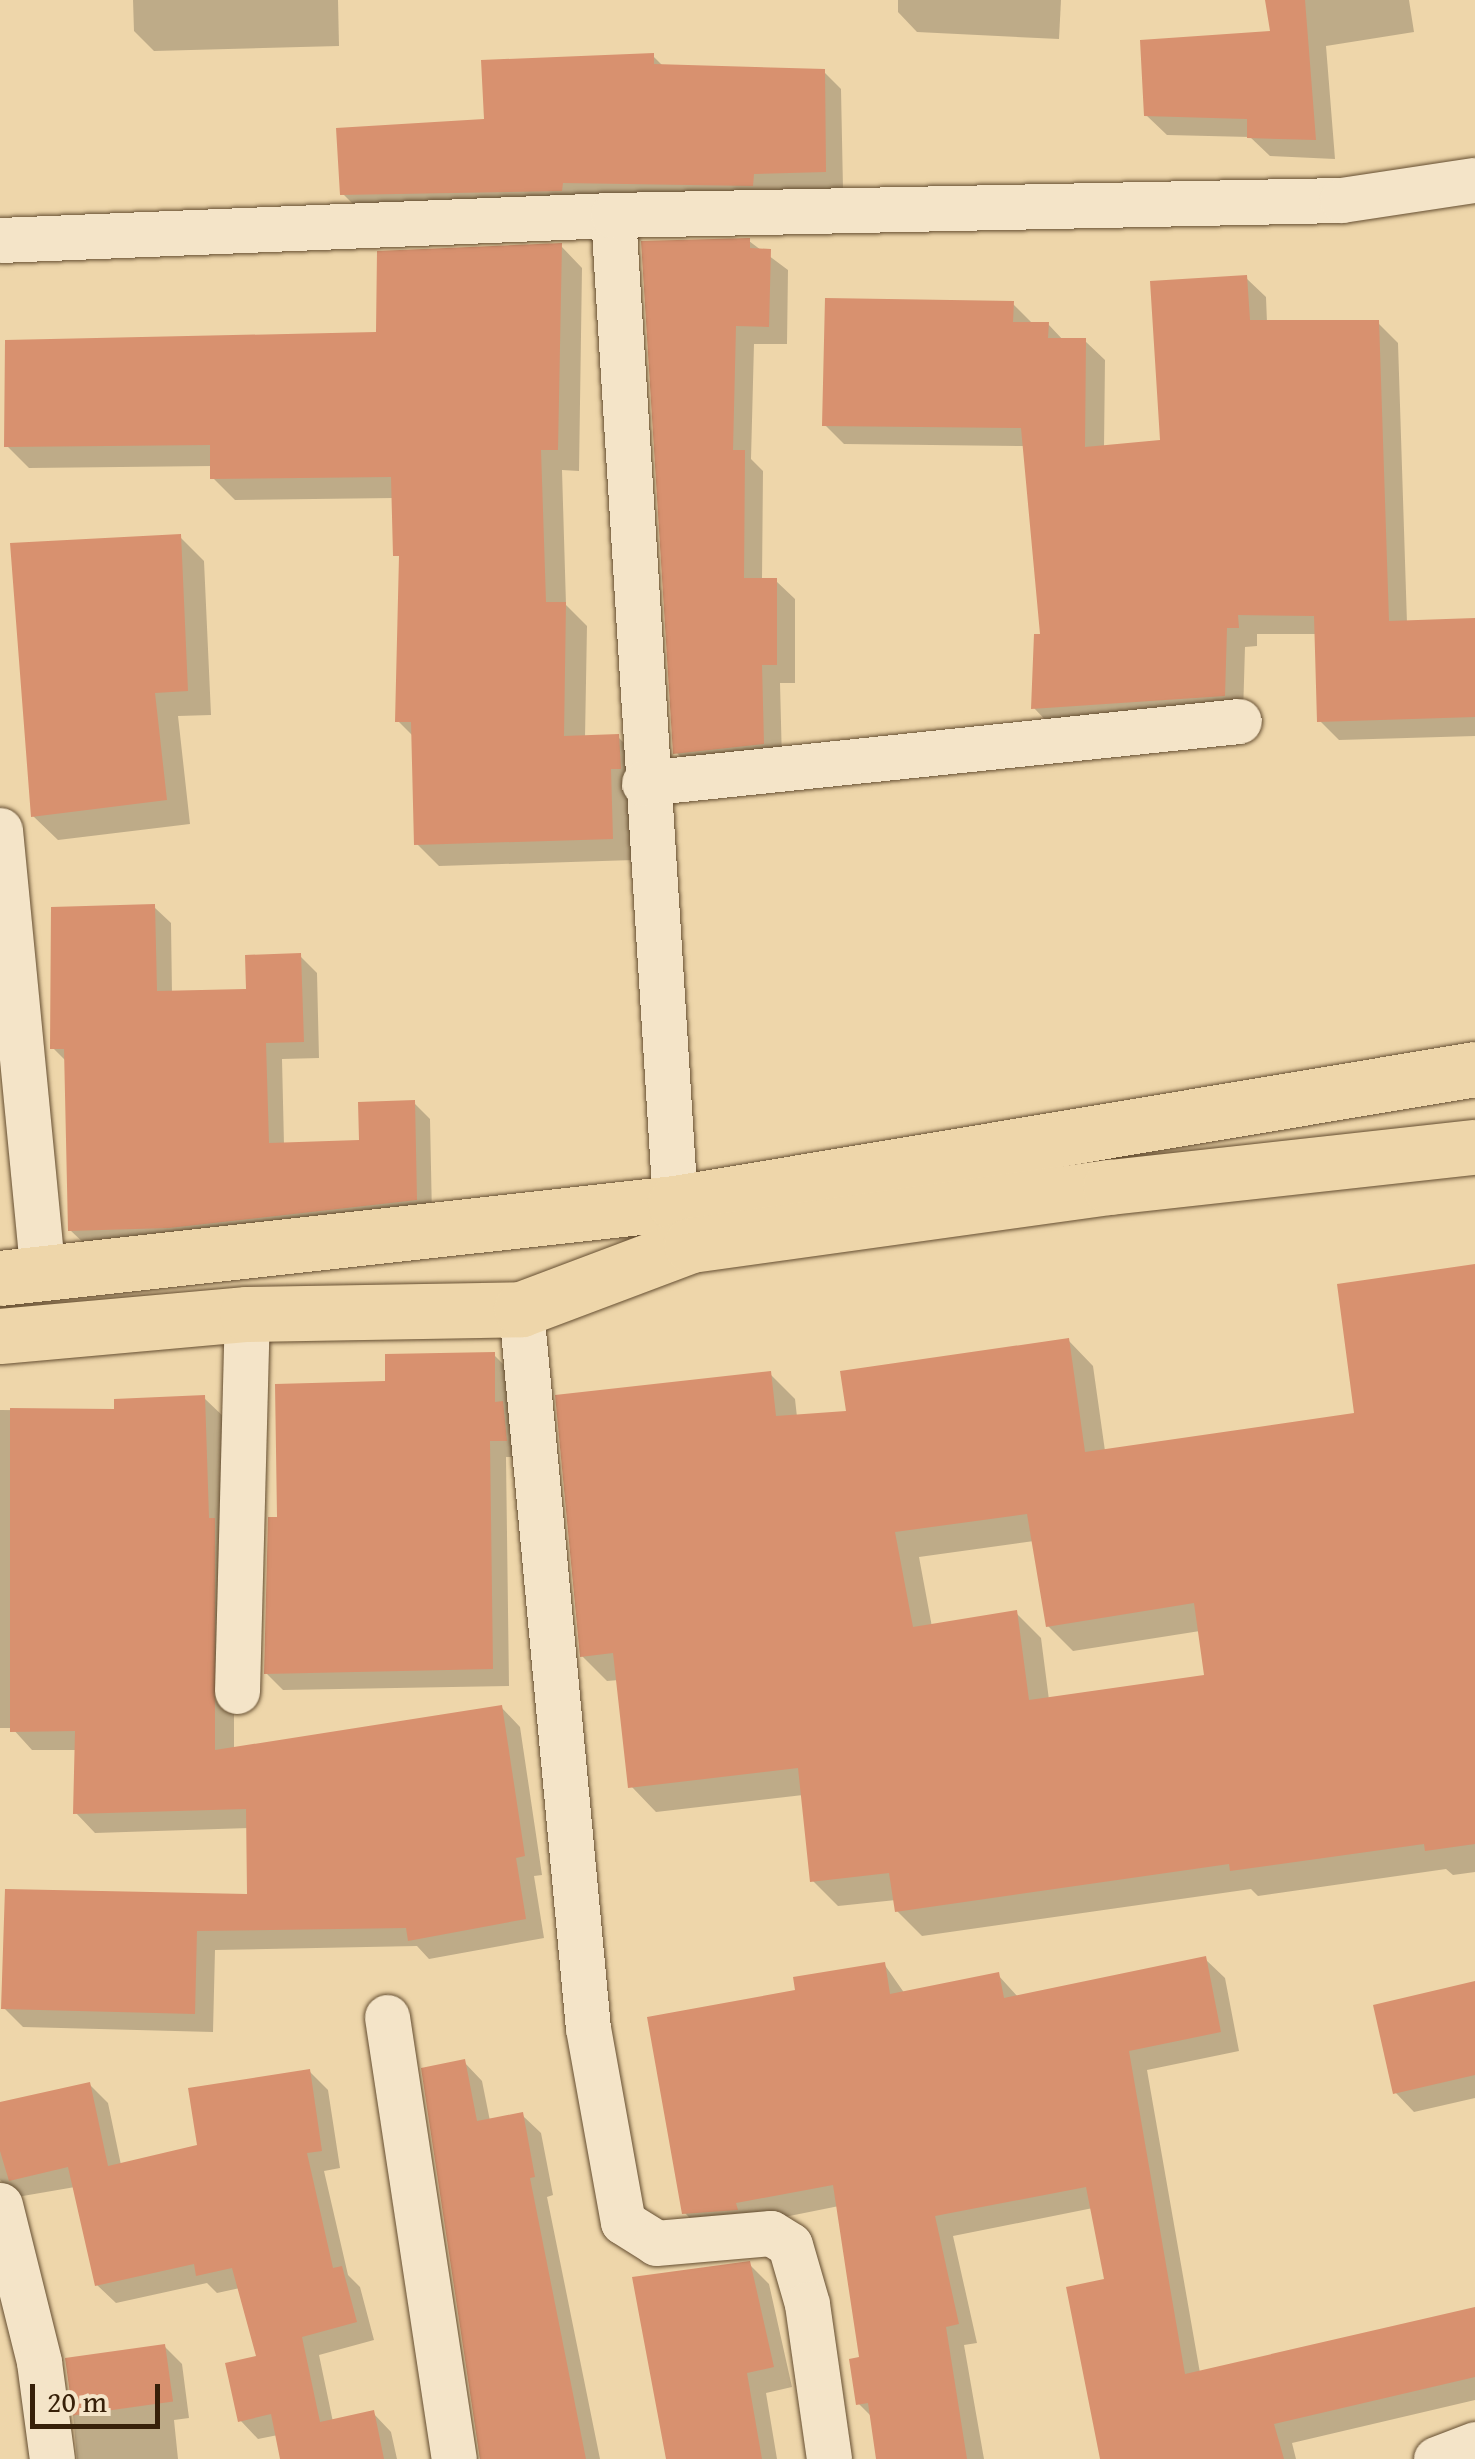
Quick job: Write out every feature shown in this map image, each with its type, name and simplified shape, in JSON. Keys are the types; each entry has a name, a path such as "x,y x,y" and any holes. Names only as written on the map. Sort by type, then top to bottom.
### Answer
{"highway":[{"path":"21,1276 674,1202 1475,1069"},
{"path":"0,1336 248,1314 521,1309 691,1245 1110,1187 1475,1146"}],"street":[{"path":"0,240 613,214 1342,200 1475,180"},
{"path":"613,214 644,783 674,1202"},
{"path":"644,783 1239,721"},
{"path":"0,830 21,1276"},
{"path":"521,1309 588,2028 623,2222 656,2243 771,2233 790,2245 807,2304 829,2459"},
{"path":"238,1691 248,1314"},
{"path":"386,2017 454,2459"},
{"path":"0,2204 39,2362 52,2459"},
{"path":"1436,2459 1475,2444"}],"building":[{"path":"1265,0 1305,0 1316,140 1247,138 1247,119 1144,116 1140,40 1270,31"},
{"path":"654,53 654,64 825,69 826,172 754,174 753,186 563,183 562,191 340,195 336,128 484,119 481,60"},
{"path":"750,238 750,248 771,249 769,327 736,326 733,450 745,450 744,578 777,578 777,665 762,665 764,744 673,754 641,241"},
{"path":"562,243 558,450 541,450 546,602 566,602 564,736 619,734 621,769 611,769 613,839 414,845 411,722 395,722 399,556 393,556 391,477 210,479 210,445 4,447 5,340 376,332 377,251"},
{"path":"1247,275 1250,320 1379,320 1389,621 1475,618 1475,717 1317,722 1314,616 1238,615 1239,628 1227,628 1225,696 1031,709 1034,634 1040,634 1021,428 822,426 825,298 1014,301 1013,322 1049,322 1048,338 1086,338 1085,447 1160,440 1150,281"},
{"path":"181,534 188,691 155,693 167,800 31,817 10,543"},
{"path":"155,904 157,991 246,989 245,955 301,953 304,1042 266,1043 269,1143 359,1140 358,1102 415,1100 417,1200 169,1228 68,1231 64,1049 50,1049 51,907"},
{"path":"1475,1264 1475,1844 1425,1851 1424,1844 1230,1871 1229,1864 895,1912 889,1873 810,1882 798,1768 628,1788 613,1653 580,1657 555,1395 771,1371 776,1416 846,1411 840,1371 1069,1338 1085,1452 1354,1413 1337,1284","holes":["1027,1514 1046,1627 1194,1603 1204,1675 1029,1700 1017,1610 913,1627 895,1532"]},
{"path":"495,1352 495,1402 503,1401 507,1441 490,1441 493,1669 264,1674 268,1517 277,1517 275,1384 385,1381 385,1354"},
{"path":"205,1395 209,1518 215,1518 215,1750 502,1705 525,1856 516,1858 526,1919 408,1941 406,1928 197,1931 195,2014 1,2009 5,1889 247,1894 246,1809 73,1814 75,1731 10,1732 10,1408 114,1409 114,1399"},
{"path":"1206,1956 1221,2032 1129,2051 1185,2374 1475,2307 1475,2377 1274,2424 1284,2459 1100,2459 1066,2287 1104,2279 1086,2187 935,2216 959,2324 946,2327 967,2459 876,2459 868,2403 856,2405 849,2359 859,2357 833,2185 736,2203 738,2210 682,2214 647,2017 795,1990 793,1977 885,1962 890,1994 999,1972 1004,1998"},
{"path":"1475,1981 1475,2075 1393,2094 1373,2005"},
{"path":"465,2059 477,2121 523,2112 535,2177 530,2178 586,2459 480,2459 421,2068"},
{"path":"310,2069 322,2151 307,2153 333,2268 342,2266 357,2322 302,2337 320,2422 374,2410 384,2459 280,2459 271,2414 238,2422 225,2363 256,2356 232,2268 196,2276 194,2264 95,2286 68,2167 9,2181 0,2151 0,2102 90,2082 108,2166 197,2145 188,2088"},
{"path":"750,2261 774,2367 747,2373 762,2459 666,2459 632,2277"},
{"path":"165,2344 173,2401 73,2415 65,2358"}]}
